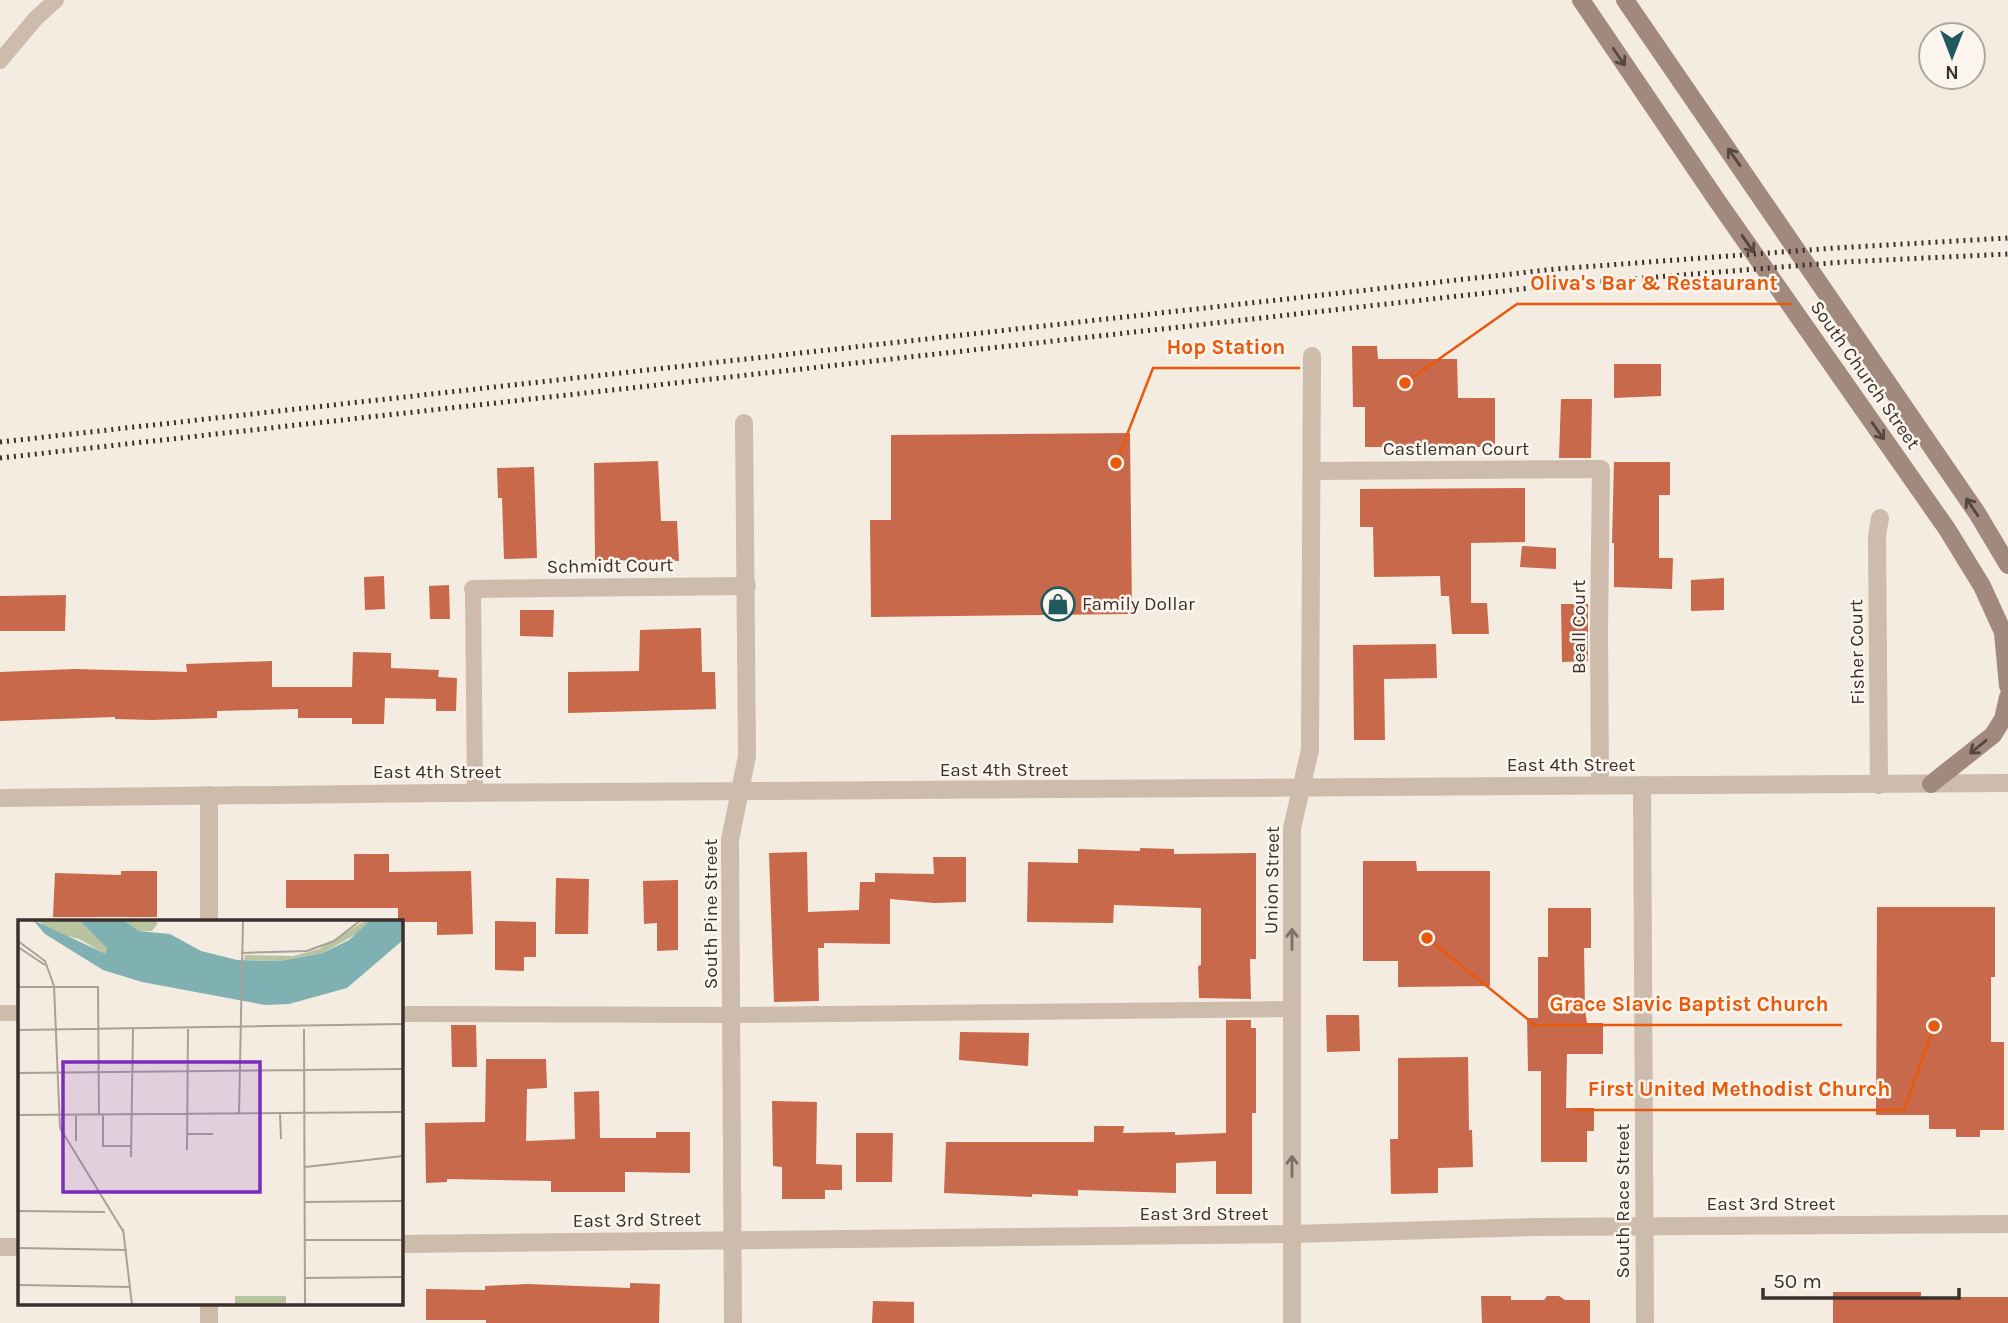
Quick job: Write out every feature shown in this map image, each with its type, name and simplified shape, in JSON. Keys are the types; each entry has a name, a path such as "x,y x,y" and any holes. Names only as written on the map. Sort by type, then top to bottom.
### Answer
{"main road":[{"name":"South Church Street","path":"1581,0 1718,202 1947,529 1982,586 2006,638 2008,686"},
{"name":"South Church Street","path":"1625,0 1977,513 2008,565"},
{"path":"1931,784 1993,735 2003,719 2008,698"}],"street":[{"name":"Union Street","path":"1292,1323 1292,828 1310,750 1312,356"},
{"name":"South Pine Street","path":"733,1323 730,840 747,756 744,423"},
{"name":"Castleman Court","path":"1312,471 1601,469"},
{"name":"Beall Court","path":"1600,785 1601,469"},
{"name":"Fisher Court","path":"1880,785 1877,536 1881,518"},
{"name":"Schmidt Court","path":"473,589 747,586"},
{"name":"East 4th Street","path":"0,798 2008,783"},
{"name":"South Race Street","path":"1642,785 1645,1323"},
{"path":"209,795 209,920"},
{"name":"East 3rd Street","path":"402,1244 1292,1234 1535,1227 2008,1224"},
{"path":"0,1247 18,1247"}],"lane":[{"path":"0,61 36,18 56,0"},
{"path":"473,589 475,793"},
{"path":"402,1014 732,1015 1292,1009"},
{"path":"0,1013 18,1013"}],"building":[{"path":"1352,346 1377,346 1378,359 1457,359 1458,398 1495,398 1495,447 1365,447 1365,407 1353,407"},
{"path":"1614,364 1661,364 1661,396 1614,398"},
{"path":"1561,399 1592,399 1591,458 1559,458"},
{"path":"1130,433 1132,614 871,617 870,520 891,520 891,435"},
{"path":"658,461 661,521 677,521 679,561 595,560 594,463"},
{"path":"1614,462 1670,462 1670,495 1659,495 1659,558 1673,558 1672,589 1614,587"},
{"path":"534,467 537,558 504,559 502,498 498,498 497,468"},
{"path":"1525,488 1525,542 1471,543 1471,603 1487,603 1489,634 1452,634 1449,596 1441,596 1440,576 1374,577 1373,527 1360,527 1360,489"},
{"path":"1522,546 1556,548 1556,569 1520,567"},
{"path":"384,576 385,609 365,610 364,577"},
{"path":"1724,578 1724,610 1691,611 1691,580"},
{"path":"449,585 450,619 430,619 429,586"},
{"path":"66,595 65,631 0,631 0,596"},
{"path":"1561,604 1588,604 1588,661 1562,662"},
{"path":"520,610 554,610 553,637 520,636"},
{"path":"701,628 702,672 715,672 716,709 568,713 568,672 639,671 640,630"},
{"path":"1436,644 1437,678 1384,679 1385,740 1354,740 1353,645"},
{"path":"353,652 391,653 391,668 439,670 438,677 457,678 456,711 436,711 436,699 385,698 384,724 352,724 352,718 298,718 298,709 217,711 217,718 152,720 115,717 0,721 0,672 75,669 187,672 186,664 272,661 272,687 352,687"},
{"path":"1140,848 1174,849 1174,854 1256,853 1256,959 1250,959 1251,999 1199,998 1201,908 1114,905 1113,923 1027,922 1028,862 1078,863 1078,849 1140,851"},
{"path":"807,852 808,912 859,910 860,882 875,882 875,873 934,874 933,857 966,857 966,902 934,903 890,899 890,944 824,943 824,948 818,948 819,1001 774,1002 769,853"},
{"path":"354,854 389,854 389,872 471,871 473,934 437,935 437,922 402,922 398,920 398,908 286,908 286,880 354,880"},
{"path":"1363,861 1416,861 1417,871 1490,871 1490,986 1398,987 1398,961 1363,961"},
{"path":"121,871 157,871 157,917 53,917 55,873 121,875"},
{"path":"556,878 589,879 588,934 555,934"},
{"path":"678,880 678,950 657,951 657,923 644,924 643,881"},
{"path":"1877,907 1995,907 1991,1042 2004,1042 2004,1130 1980,1130 1980,1137 1956,1137 1956,1129 1929,1129 1929,1115 1876,1115"},
{"path":"1548,908 1591,908 1591,948 1584,948 1585,1009 1587,1023 1603,1023 1603,1054 1567,1054 1566,1108 1594,1108 1594,1131 1587,1131 1587,1162 1541,1162 1541,1071 1528,1071 1527,1018 1538,1018 1538,957 1548,957"},
{"path":"495,921 536,922 536,957 524,957 524,971 495,970"},
{"path":"1326,1015 1359,1015 1360,1051 1327,1052"},
{"path":"1226,1020 1251,1020 1251,1028 1256,1028 1252,1194 1216,1194 1216,1161 1176,1163 1176,1193 1078,1190 1078,1196 1032,1194 1032,1197 944,1193 946,1142 1094,1142 1094,1126 1124,1126 1123,1133 1226,1133"},
{"path":"451,1025 476,1025 477,1067 452,1067"},
{"path":"960,1032 1029,1033 1028,1066 959,1060"},
{"path":"1468,1057 1469,1130 1472,1130 1473,1167 1438,1168 1438,1193 1391,1194 1390,1139 1398,1139 1398,1058"},
{"path":"486,1059 546,1059 547,1088 527,1089 526,1141 575,1139 574,1092 599,1091 600,1138 656,1138 656,1132 690,1132 690,1173 625,1172 625,1192 551,1192 551,1181 447,1179 447,1182 426,1183 425,1123 485,1122"},
{"path":"772,1101 817,1102 816,1164 842,1165 842,1190 825,1190 825,1199 782,1199 782,1167 773,1166"},
{"path":"856,1133 893,1133 892,1182 856,1182"},
{"path":"630,1283 660,1284 659,1323 486,1323 486,1320 426,1320 426,1289 485,1290 485,1286 527,1284 630,1288"},
{"path":"1833,1292 1921,1292 1921,1297 2008,1297 2008,1323 1833,1323"},
{"path":"1481,1296 1511,1296 1511,1300 1544,1300 1547,1296 1559,1296 1565,1300 1590,1300 1590,1323 1482,1323"},
{"path":"873,1301 914,1302 914,1323 872,1323"}],"railway":[{"path":"0,442 1556,269 2008,238"},
{"path":"0,458 1558,285 1843,262 2008,254"}],"place":[{"name":"Oliva's Bar & Restaurant","path":"1405,383"},
{"name":"Hop Station","path":"1116,463"},
{"name":"Family Dollar","path":"1058,604"},
{"name":"Grace Slavic Baptist Church","path":"1427,938"},
{"name":"First United Methodist Church","path":"1934,1026"}]}
